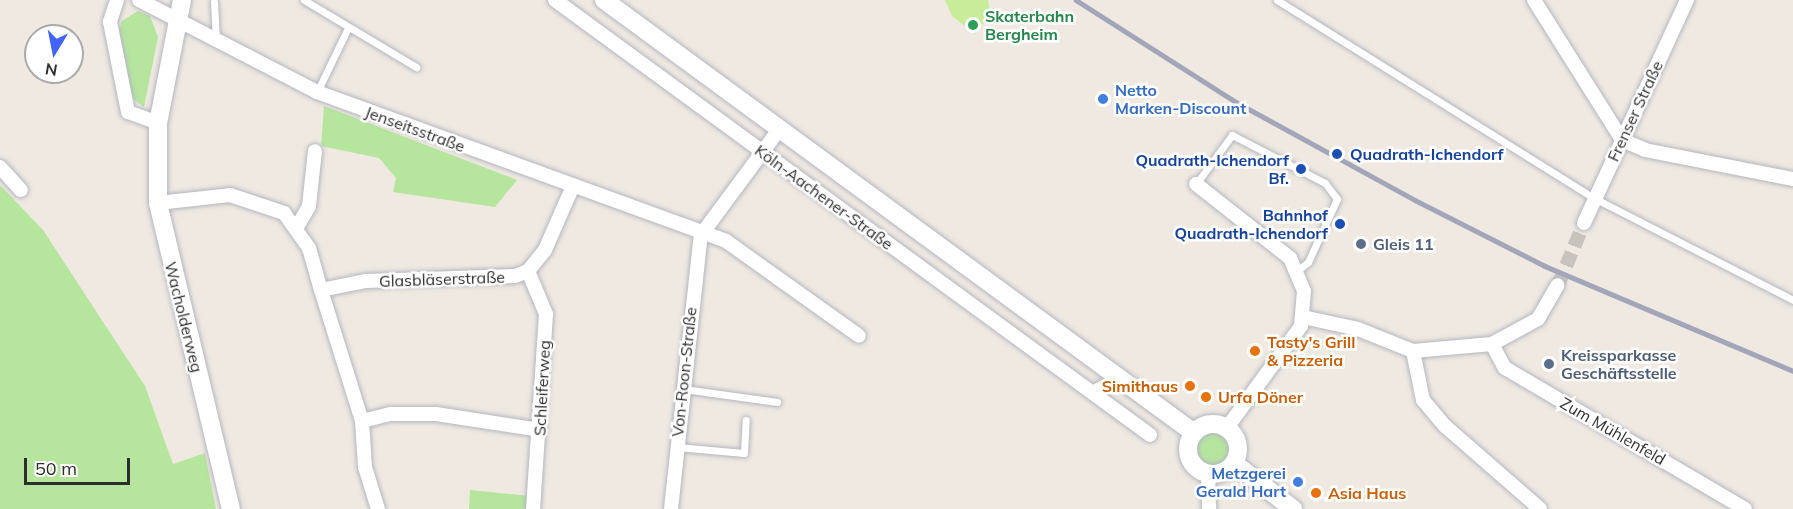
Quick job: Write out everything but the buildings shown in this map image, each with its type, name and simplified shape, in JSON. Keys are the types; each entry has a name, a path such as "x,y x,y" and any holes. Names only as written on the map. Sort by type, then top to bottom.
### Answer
{"main road":[{"name":"Wacholderweg","path":"182,0 176,21 158,123 158,203 231,509"},
{"name":"Köln-Aachener-Straße","path":"604,0 778,131 1194,433"},
{"path":"1206,425 1227,428 1238,448 1234,463 1208,474 1189,454 1194,433 1206,425"},
{"path":"1234,463 1293,509"}],"street":[{"path":"117,0 110,22 128,112 158,123"},
{"name":"Jenseitsstraße","path":"139,0 317,92 700,235"},
{"name":"Köln-Aachener-Straße","path":"555,0 1150,435"},
{"path":"1533,0 1622,140 1645,150 1793,179"},
{"name":"Frenser Straße","path":"1584,223 1687,0"},
{"path":"778,131 700,235 726,241 860,336"},
{"path":"297,227 309,206 315,151"},
{"path":"0,167 21,190"},
{"path":"1196,184 1298,270 1303,317 1227,428"},
{"name":"Glasbläserstraße","path":"325,287 492,280 528,271 545,250 573,186"},
{"path":"158,203 206,195 253,198 297,227 325,287 362,422 365,467 378,509"},
{"name":"Von-Roon-Straße","path":"671,509 700,235"},
{"name":"Schleiferweg","path":"528,271 546,314 533,509"},
{"path":"1303,317 1358,329 1413,351 1492,344 1538,319 1558,285"},
{"name":"Zum Mühlenfeld","path":"1492,344 1505,368 1745,509"},
{"path":"1413,351 1422,399 1445,426 1540,509"},
{"path":"1094,392 1119,379"},
{"path":"362,422 391,414 436,414 540,430"},
{"path":"1208,474 1209,509"}],"lane":[{"path":"304,0 416,67"},
{"path":"1277,0 1594,198 1793,300"},
{"path":"214,2 216,41"},
{"path":"317,92 348,28"},
{"path":"1196,184 1232,135 1325,183 1337,199 1308,262 1298,270"},
{"path":"682,389 777,402"},
{"path":"676,447 744,453 746,420"}],"green space":[{"name":"Skaterbahn Bergheim","path":"945,0 988,0 990,14 975,34 952,16"},
{"path":"138,11 150,16 158,37 144,107 132,98 119,30 122,21"},
{"path":"324,106 517,180 495,207 393,192 396,178 379,158 321,146"},
{"path":"0,185 43,230 145,386 173,464 205,453 216,509 0,509"},
{"path":"1213,432 1225,437 1230,449 1225,461 1213,466 1201,461 1196,449 1201,437"},
{"path":"470,490 530,496 528,509 469,509"}],"tunnel":[{"path":"1558,285 1584,223"}],"railway":[{"path":"1076,0 1236,102 1415,200 1545,266 1793,371"}],"place":[{"name":"Skaterbahn Bergheim","path":"973,25"},
{"name":"Netto Marken-Discount","path":"1103,99"},
{"name":"Quadrath-Ichendorf","path":"1337,154"},
{"name":"Quadrath-Ichendorf Bf.","path":"1301,169"},
{"name":"Bahnhof Quadrath-Ichendorf","path":"1340,224"},
{"name":"Gleis 11","path":"1361,244"},
{"name":"Tasty's Grill & Pizzeria","path":"1255,351"},
{"name":"Kreissparkasse Geschäftsstelle","path":"1549,364"},
{"name":"Simithaus","path":"1190,386"},
{"name":"Urfa Döner","path":"1206,397"},
{"name":"Metzgerei Gerald Hart","path":"1298,482"},
{"name":"Asia Haus","path":"1316,493"}]}
